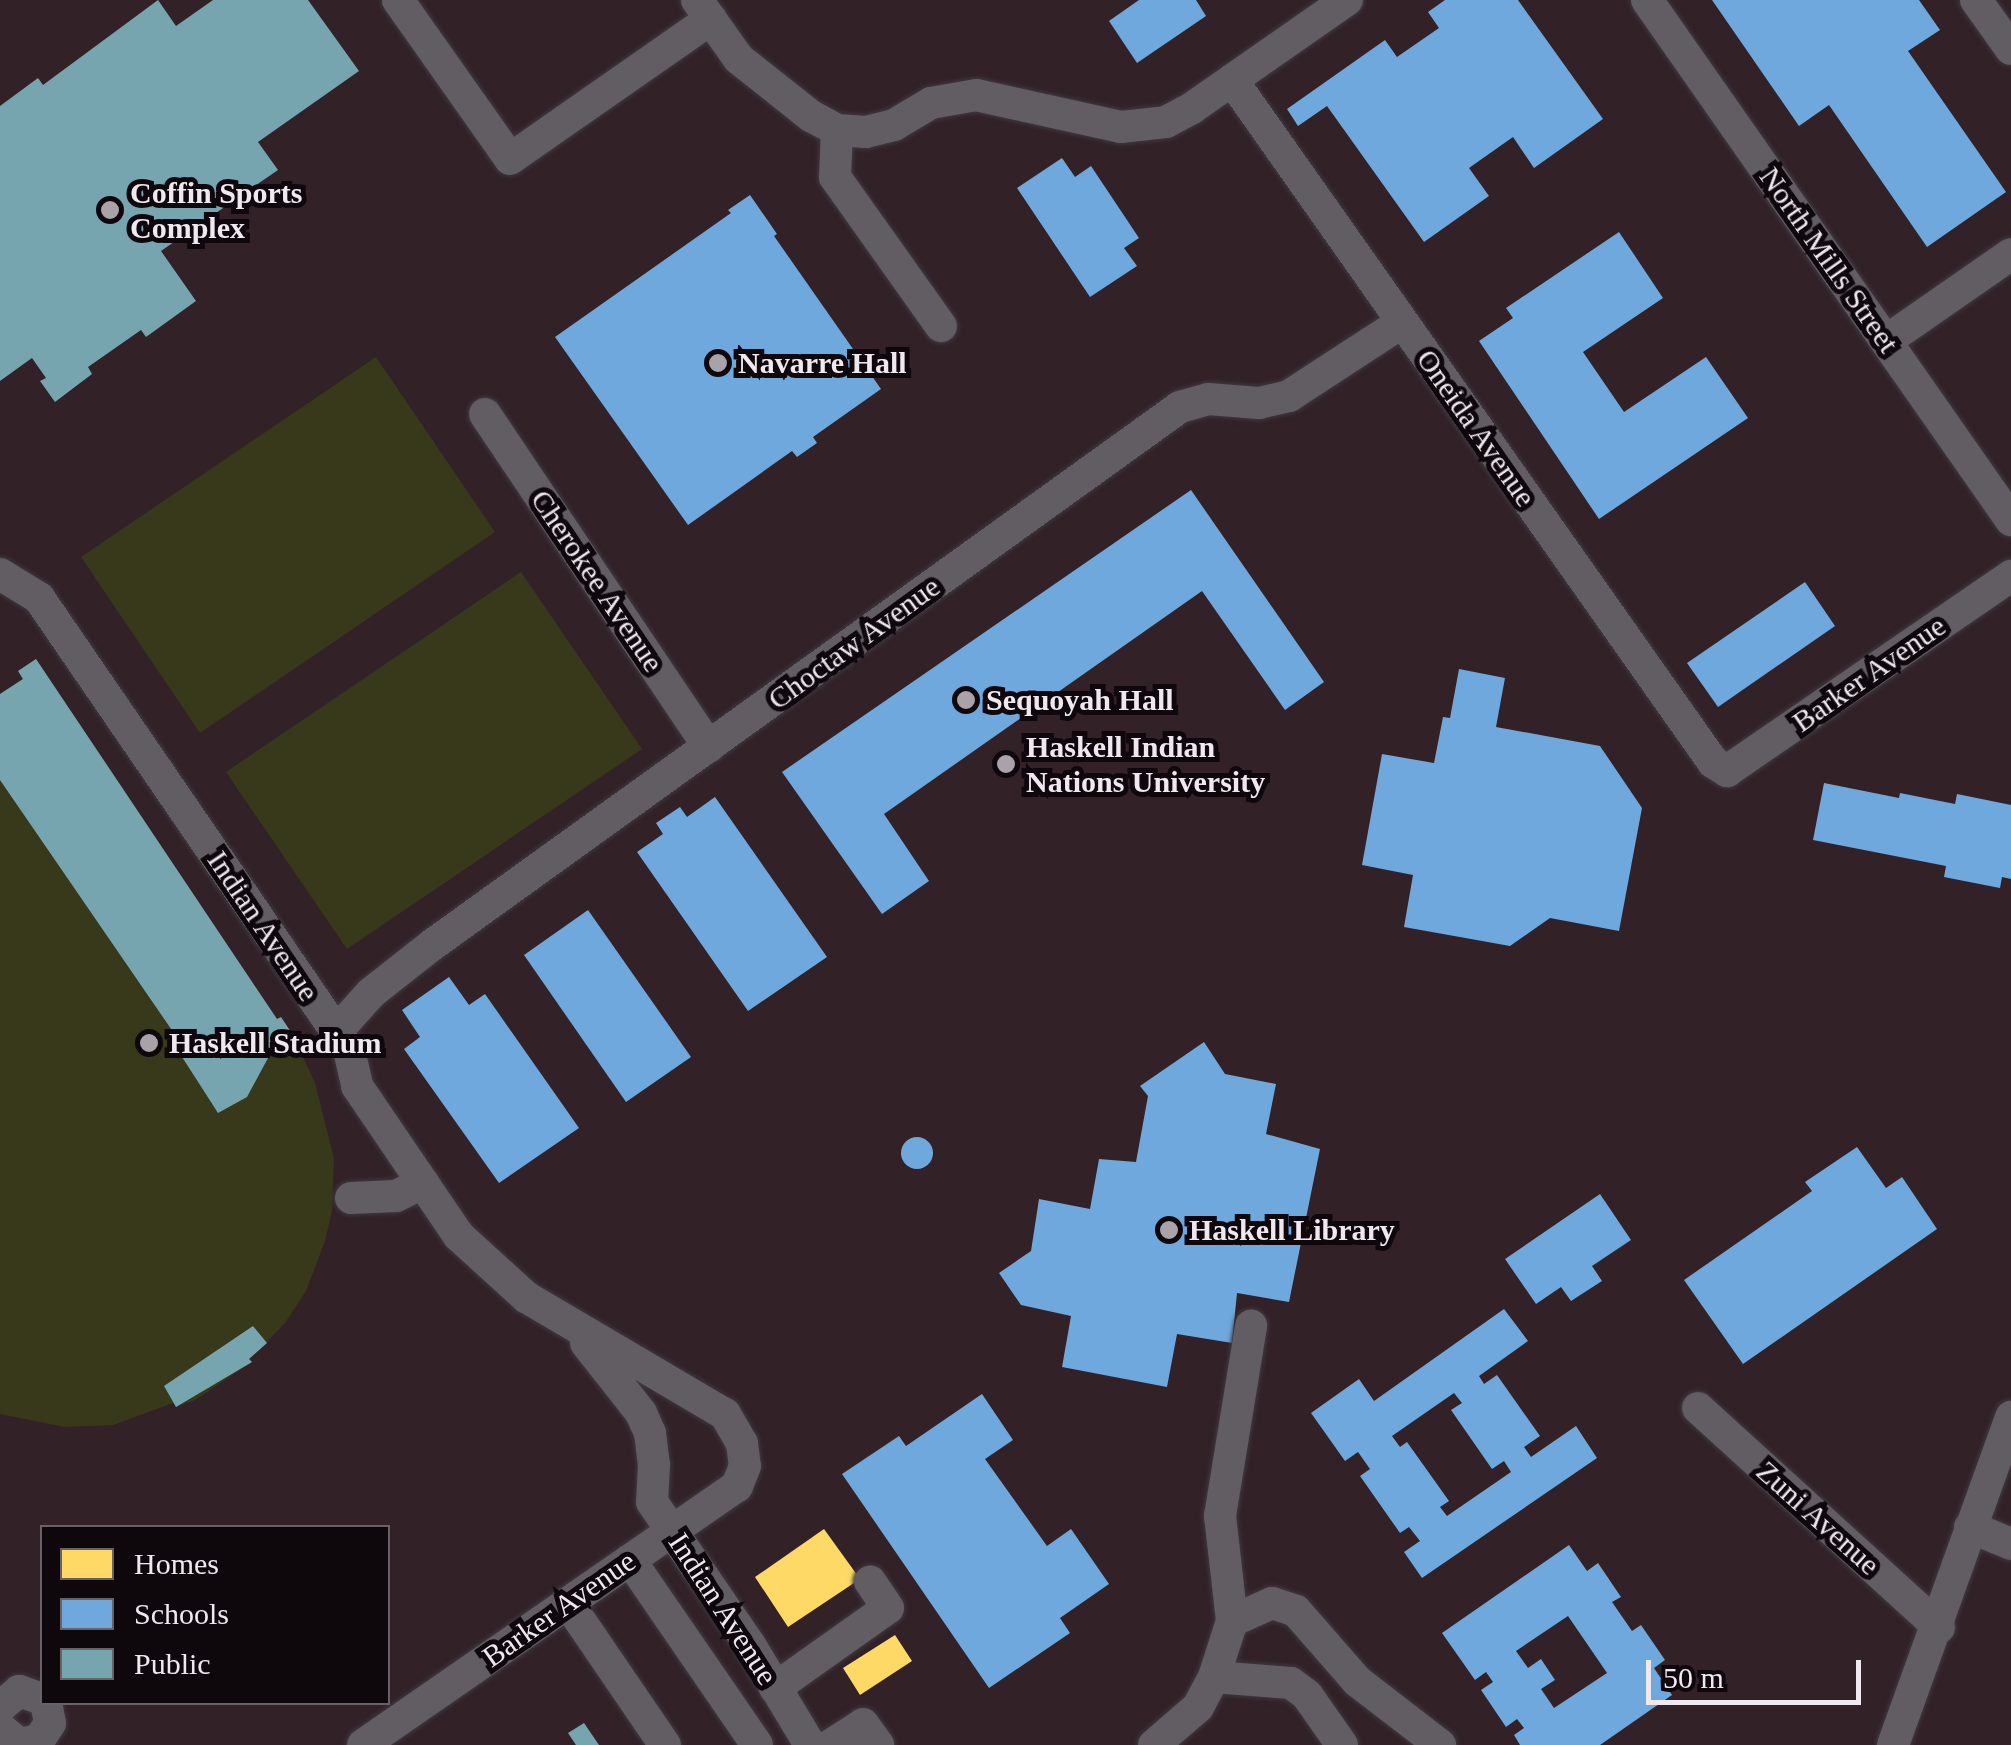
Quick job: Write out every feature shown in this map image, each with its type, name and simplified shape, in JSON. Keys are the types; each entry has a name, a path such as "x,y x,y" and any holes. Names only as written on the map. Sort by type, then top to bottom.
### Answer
{"street":[{"path":"398,0 510,159 704,9 738,59 811,116 837,130 881,130 931,103 976,95 1121,127 1151,126 1192,108 1347,0"},
{"name":"North Mills Street","path":"1648,0 2011,520"},
{"path":"1976,0 2008,40"},
{"name":"Oneida Avenue","path":"1232,80 1713,762 1726,771"},
{"path":"837,130 834,178 940,326"},
{"path":"1886,341 2011,254"},
{"name":"Choctaw Avenue","path":"336,1032 371,993 432,945 1180,407 1208,399 1259,403 1289,396 1402,323"},
{"name":"Cherokee Avenue","path":"485,414 709,747"},
{"name":"Indian Avenue","path":"0,574 39,598 349,1050 357,1086 478,1258 526,1297 725,1414 742,1443 745,1466"},
{"name":"Barker Avenue","path":"1726,771 2011,576"},
{"path":"351,1198 396,1196 423,1183"},
{"name":"Indian Avenue","path":"564,1320 606,1366 641,1413 654,1464 652,1502 810,1745"},
{"path":"1154,1745 1198,1707 1214,1677 1232,1621 1220,1516 1251,1326"},
{"name":"Zuni Avenue","path":"1698,1408 1938,1628"},
{"path":"1894,1745 2011,1416"},
{"name":"Barker Avenue","path":"363,1745 737,1486 745,1466"},
{"path":"1970,1527 2011,1544"},
{"path":"630,1560 757,1745"},
{"path":"775,1688 888,1608 870,1581"},
{"path":"568,1603 665,1745"},
{"path":"1232,1621 1272,1603 1296,1610 1357,1681 1440,1745"},
{"path":"1214,1677 1291,1683 1307,1695 1342,1745"},
{"path":"0,1706 18,1692 40,1700"},
{"path":"0,1728 19,1744 42,1742 50,1722 45,1705"},
{"path":"830,1745 863,1724 878,1745"}],"shaded area":[{"name":"Haskell Indian Nations University","path":"0,0 2011,0 2011,1745 0,1745"}],"green space":[{"path":"376,357 495,532 200,733 81,557"},
{"path":"521,572 642,749 347,949 226,772"},
{"name":"Haskell Stadium","path":"36,659 277,1019 281,1017 293,1035 315,1083 334,1159 332,1211 325,1241 306,1291 285,1323 250,1359 252,1362 195,1400 176,1407 173,1403 113,1425 65,1427 0,1414 0,694 22,679 18,671"}],"building: Homes":[{"path":"824,1529 860,1579 788,1627 755,1577"},
{"path":"895,1635 912,1661 860,1695 843,1668"}],"building: Schools":[{"path":"1139,0 1196,0 1206,16 1137,63 1109,21"},
{"path":"1445,0 1518,0 1603,119 1534,168 1513,137 1469,168 1489,196 1424,242 1327,106 1298,126 1287,109 1385,40 1397,57 1439,28 1428,12"},
{"path":"1712,0 1919,0 1940,30 1908,51 2006,192 1927,247 1829,105 1799,126"},
{"path":"1062,158 1075,177 1091,166 1139,238 1124,248 1137,266 1090,297 1017,188"},
{"name":"Navarre Hall","path":"750,195 777,234 774,236 881,389 813,437 817,443 797,457 792,451 688,525 555,337 731,213 728,210"},
{"path":"1619,232 1663,298 1583,352 1624,412 1706,357 1748,418 1599,519 1479,341 1513,318 1506,308"},
{"name":"Sequoyah Hall","path":"1191,490 1324,682 1285,710 1202,591 884,814 929,881 882,914 782,772"},
{"path":"1805,582 1835,626 1718,707 1687,663"},
{"path":"1459,669 1505,678 1496,727 1600,746 1642,808 1619,931 1550,918 1510,946 1404,927 1413,875 1362,865 1382,754 1434,763 1443,717 1450,718"},
{"path":"1824,783 1899,798 1900,793 1955,804 1957,794 2011,805 2011,879 2002,877 2000,888 1944,877 1946,866 1813,840"},
{"path":"715,797 827,957 748,1011 637,852 663,834 656,823 680,807 687,817"},
{"path":"588,910 691,1057 626,1102 524,955"},
{"path":"449,977 469,1005 485,994 579,1128 499,1183 404,1049 420,1037 402,1010"},
{"name":"Haskell Library","path":"1204,1042 1225,1074 1276,1084 1266,1134 1320,1149 1289,1302 1237,1293 1232,1343 1177,1334 1167,1387 1062,1367 1071,1316 1021,1305 999,1273 1031,1251 1039,1199 1090,1209 1099,1159 1136,1162 1148,1096 1140,1086"},
{"path":"917,1137 928,1142 933,1153 928,1164 917,1169 906,1164 901,1153 906,1142"},
{"path":"1857,1147 1886,1188 1902,1177 1937,1229 1743,1364 1684,1280 1812,1191 1805,1182"},
{"path":"1600,1194 1631,1240 1592,1266 1602,1281 1571,1301 1561,1287 1536,1304 1505,1259"},
{"path":"1504,1309 1528,1341 1479,1376 1484,1384 1497,1375 1540,1436 1524,1447 1531,1457 1576,1426 1597,1458 1422,1578 1404,1552 1420,1541 1409,1527 1400,1533 1360,1476 1370,1469 1358,1452 1345,1461 1311,1413 1359,1379 1374,1401","holes":["1454,1393 1462,1403 1451,1410 1492,1469 1504,1461 1511,1472 1447,1516 1440,1507 1449,1501 1407,1442 1400,1447 1392,1436"]},
{"path":"982,1394 1013,1440 985,1459 1047,1546 1071,1529 1109,1584 1060,1618 1070,1633 989,1688 842,1474 899,1436 906,1446"},
{"path":"1569,1545 1587,1571 1598,1563 1621,1597 1612,1602 1632,1631 1641,1625 1665,1660 1654,1668 1672,1695 1600,1745 1520,1745 1514,1735 1524,1728 1517,1719 1506,1727 1481,1690 1493,1682 1486,1672 1475,1680 1442,1633","holes":["1568,1616 1607,1673 1554,1708 1541,1689 1555,1680 1541,1659 1528,1668 1516,1651"]}],"building: Public":[{"name":"Coffin Sports Complex","path":"158,0 176,26 213,0 308,0 359,71 258,142 278,170 161,251 196,301 146,337 141,330 88,367 92,374 55,402 40,381 46,378 32,358 0,381 0,106 38,78 43,85"},
{"path":"36,659 277,1019 281,1017 293,1035 274,1047 247,1097 218,1113 175,1046 180,1042 0,780 0,694 23,679 18,671"},
{"path":"253,1326 267,1343 249,1359 252,1362 176,1407 164,1386"},
{"path":"584,1723 599,1745 576,1745 568,1733"}],"place":[{"name":"Coffin Sports Complex","path":"110,210"},
{"name":"Navarre Hall","path":"718,363"},
{"name":"Sequoyah Hall","path":"966,700"},
{"name":"Haskell Indian Nations University","path":"1006,764"},
{"name":"Haskell Stadium","path":"149,1043"},
{"name":"Haskell Library","path":"1169,1230"}]}
